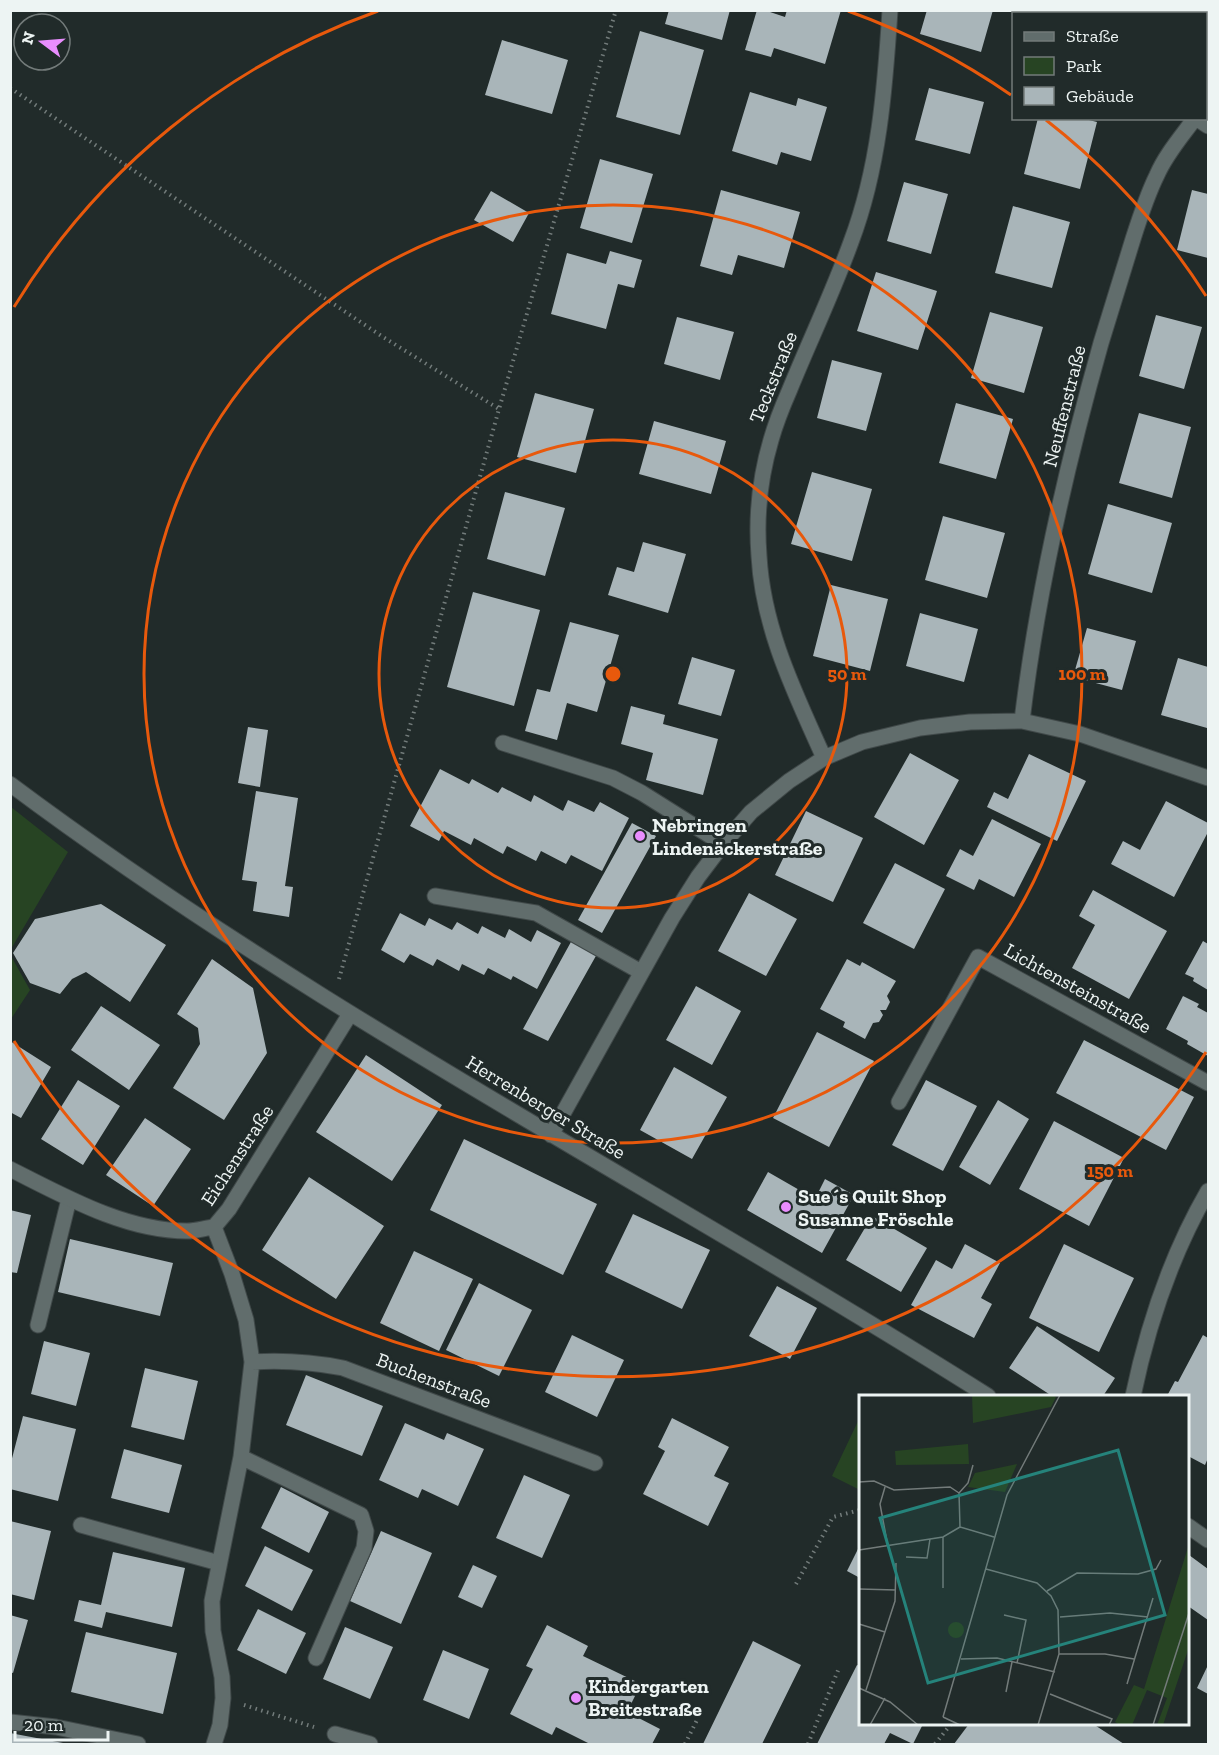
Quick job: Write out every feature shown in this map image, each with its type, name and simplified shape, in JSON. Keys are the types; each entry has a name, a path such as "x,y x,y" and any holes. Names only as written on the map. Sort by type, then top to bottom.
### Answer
{"street":[{"name":"Teckstraße","path":"824,758 783,665 770,625 762,588 758,520 764,469 771,439 806,348 852,241 864,198 881,115 890,10"},
{"name":"Neuffenstraße","path":"1022,722 1034,635 1052,543 1096,362 1144,204 1157,173 1193,120"},
{"path":"551,1135 641,972 693,885 723,844 751,812 789,781 824,758 862,742 920,728 970,722 1022,722 1080,734 1209,778"},
{"path":"503,744 613,778 723,844"},
{"name":"Herrenberger Straße","path":"10,784 89,842 350,1014 721,1234 986,1395"},
{"path":"435,896 536,913 641,972"},
{"name":"Lichtensteinstraße","path":"898,1102 978,957 1209,1083"},
{"name":"Eichenstraße","path":"10,1168 69,1199 120,1218 160,1229 189,1231 214,1227 229,1209 350,1014"},
{"path":"1133,1395 1150,1326 1163,1287 1184,1235 1209,1191"},
{"path":"38,1325 69,1199"},
{"path":"214,1227 246,1320 252,1362 241,1457 212,1601 213,1631 222,1677 223,1698 220,1725 214,1744"},
{"name":"Buchenstraße","path":"252,1362 285,1360 316,1362 343,1368 596,1463"},
{"path":"241,1457 361,1515 366,1530 364,1548 316,1658"},
{"path":"81,1524 219,1563"},
{"path":"1189,1527 1209,1540"},
{"path":"10,1722 56,1727 138,1744"},
{"path":"334,1734 370,1744"}],"path":[{"path":"333,1002 499,409 616,10"},
{"path":"10,88 383,337 499,409"},
{"path":"796,1584 833,1517 859,1510"},
{"path":"808,1744 839,1668"},
{"path":"223,1698 334,1734"},
{"path":"685,1744 703,1708"},
{"path":"935,1744 950,1725"}],"green space":[{"path":"11,807 68,852 11,949"},
{"path":"11,956 30,990 10,1019"},
{"path":"859,1419 859,1490 832,1476"}],"building":[{"path":"669,10 730,10 722,40 665,24"},
{"path":"757,10 785,17 787,10 841,10 825,64 774,48 771,57 745,50"},
{"path":"927,10 993,10 981,52 920,34"},
{"path":"1062,10 1119,10 1118,12 1066,12"},
{"path":"1154,10 1208,10 1208,46 1207,12 1154,12"},
{"path":"640,31 704,50 680,135 616,117"},
{"path":"502,40 568,60 552,114 485,95"},
{"path":"929,88 984,102 970,154 915,140"},
{"path":"750,92 796,106 798,98 827,107 811,161 781,152 777,165 732,151"},
{"path":"1038,120 1097,122 1080,189 1024,174"},
{"path":"600,159 653,174 632,243 580,228"},
{"path":"904,182 948,194 931,254 887,241"},
{"path":"721,190 800,212 784,268 738,255 732,275 700,266"},
{"path":"1192,190 1208,194 1208,258 1177,250"},
{"path":"491,191 529,213 513,242 474,220"},
{"path":"1013,206 1070,222 1052,288 995,273"},
{"path":"610,251 642,260 634,288 618,284 606,329 551,314 567,253 606,264"},
{"path":"876,272 937,291 918,350 857,331"},
{"path":"990,312 1043,327 1024,393 971,378"},
{"path":"1156,315 1202,327 1184,389 1139,376"},
{"path":"677,317 734,332 720,380 664,364"},
{"path":"832,360 882,373 866,431 817,418"},
{"path":"535,393 594,409 576,473 517,457"},
{"path":"956,403 1013,419 996,479 939,463"},
{"path":"1139,413 1191,427 1172,498 1119,483"},
{"path":"654,421 726,441 711,494 639,474"},
{"path":"812,472 872,489 852,561 791,544"},
{"path":"505,492 565,508 545,576 487,559"},
{"path":"1108,504 1172,523 1152,593 1088,574"},
{"path":"943,516 1005,533 987,598 925,580"},
{"path":"643,542 686,554 668,613 608,595 617,567 634,572"},
{"path":"831,585 888,599 870,671 813,656"},
{"path":"473,592 540,610 514,706 447,687"},
{"path":"920,613 978,629 964,682 906,666"},
{"path":"570,622 619,635 597,712 567,703 557,740 525,731 537,689 550,692"},
{"path":"1087,628 1136,641 1122,690 1073,677"},
{"path":"692,657 735,670 721,716 678,704"},
{"path":"1178,658 1208,667 1207,728 1161,715"},
{"path":"631,706 665,715 663,724 718,739 703,795 646,780 653,753 621,744"},
{"path":"248,727 268,730 260,787 238,783"},
{"path":"910,753 959,780 924,845 874,817"},
{"path":"1029,754 1086,781 1057,841 987,807 994,792 1008,799"},
{"path":"440,769 469,784 472,779 498,793 502,787 531,802 534,795 563,811 568,800 594,812 600,802 629,818 602,871 571,855 566,864 541,851 536,861 507,846 503,854 474,838 471,845 444,831 439,841 410,826"},
{"path":"256,791 298,798 285,886 293,887 289,917 253,911 257,882 242,880"},
{"path":"1166,801 1208,823 1208,832 1174,897 1111,864 1123,841 1140,850"},
{"path":"806,811 863,838 833,902 775,875"},
{"path":"992,819 1041,844 1014,897 979,879 974,890 946,876 960,849 973,856"},
{"path":"632,823 656,836 602,933 578,920"},
{"path":"895,863 945,889 914,949 863,923"},
{"path":"1093,890 1167,931 1129,999 1072,968 1095,925 1079,916"},
{"path":"749,893 797,919 766,976 718,951"},
{"path":"101,904 166,945 130,1002 86,972 72,979 60,994 30,983 13,953 35,919"},
{"path":"400,913 425,926 429,918 452,930 457,922 478,934 482,926 505,938 509,929 531,942 537,930 561,943 537,989 513,976 511,980 488,968 484,975 462,964 459,971 437,959 433,966 410,954 404,963 381,950"},
{"path":"572,940 597,954 548,1041 523,1029"},
{"path":"1203,941 1208,944 1208,990 1193,981 1194,978 1185,974"},
{"path":"212,959 253,988 267,1053 224,1120 173,1088 200,1044 198,1028 177,1014"},
{"path":"847,959 860,966 862,962 896,981 887,996 890,1002 886,1010 880,1010 883,1015 879,1022 873,1023 865,1039 843,1027 845,1022 820,1009"},
{"path":"696,986 741,1011 712,1065 666,1040"},
{"path":"1183,996 1199,1004 1197,1007 1208,1013 1208,1056 1187,1044 1188,1041 1166,1029"},
{"path":"101,1006 160,1045 129,1090 71,1050"},
{"path":"817,1032 874,1061 829,1147 773,1118"},
{"path":"1084,1040 1194,1097 1166,1150 1056,1093"},
{"path":"10,1041 51,1067 21,1118 10,1112"},
{"path":"366,1055 442,1105 392,1181 316,1132"},
{"path":"674,1067 727,1097 692,1159 640,1130"},
{"path":"78,1080 120,1106 83,1165 41,1139"},
{"path":"926,1080 977,1106 943,1171 892,1145"},
{"path":"998,1100 1029,1119 990,1185 959,1167"},
{"path":"145,1118 191,1149 153,1206 106,1175"},
{"path":"1054,1121 1124,1158 1089,1226 1019,1189"},
{"path":"464,1139 597,1204 563,1275 430,1210"},
{"path":"768,1172 815,1199 825,1179 854,1195 822,1253 747,1210"},
{"path":"309,1177 384,1226 336,1299 262,1250"},
{"path":"10,1210 31,1215 17,1273 10,1272"},
{"path":"633,1214 710,1250 682,1309 605,1272"},
{"path":"872,1216 927,1248 901,1292 846,1260"},
{"path":"70,1239 173,1263 160,1316 58,1292"},
{"path":"965,1244 1000,1263 981,1298 992,1304 974,1338 911,1305 936,1260 952,1269"},
{"path":"1064,1244 1134,1278 1099,1352 1029,1318"},
{"path":"414,1251 473,1279 439,1351 380,1323"},
{"path":"479,1283 532,1310 499,1376 446,1350"},
{"path":"777,1286 817,1308 790,1359 749,1336"},
{"path":"1037,1326 1115,1378 1104,1395 1050,1395 1009,1368"},
{"path":"572,1335 624,1360 597,1417 545,1392"},
{"path":"1203,1335 1208,1338 1208,1458 1205,1465 1189,1457 1189,1395 1168,1395 1175,1381 1178,1382"},
{"path":"44,1341 90,1353 76,1406 31,1394"},
{"path":"145,1368 198,1381 184,1440 131,1427"},
{"path":"306,1375 383,1406 362,1456 286,1425"},
{"path":"23,1416 76,1429 58,1501 10,1489 10,1466"},
{"path":"672,1418 729,1447 714,1476 729,1483 708,1526 643,1494 665,1451 658,1447"},
{"path":"405,1423 444,1440 447,1433 484,1449 458,1506 422,1489 418,1498 379,1480"},
{"path":"124,1449 182,1465 169,1513 111,1498"},
{"path":"524,1475 570,1495 542,1558 496,1538"},
{"path":"281,1487 329,1512 309,1553 261,1528"},
{"path":"10,1521 51,1531 34,1600 10,1594"},
{"path":"381,1531 432,1553 401,1624 350,1601"},
{"path":"265,1546 313,1570 292,1611 245,1586"},
{"path":"859,1547 859,1577 847,1571"},
{"path":"113,1552 185,1568 172,1627 106,1612 102,1628 74,1621 79,1600 101,1605"},
{"path":"1189,1555 1208,1569 1208,1620 1189,1607"},
{"path":"473,1565 497,1576 482,1608 458,1597"},
{"path":"258,1609 306,1633 286,1674 237,1650"},
{"path":"10,1615 28,1620 13,1673 10,1672"},
{"name":"Kindergarten Breitestraße","path":"547,1625 588,1646 583,1656 641,1684 627,1712 660,1729 652,1744 590,1744 556,1727 552,1735 510,1714 533,1669 526,1666"},
{"path":"345,1627 393,1647 370,1699 323,1679"},
{"path":"86,1632 177,1653 163,1714 71,1692"},
{"path":"753,1641 801,1665 762,1744 703,1744"},
{"path":"443,1650 489,1669 469,1719 423,1700"},
{"path":"857,1665 859,1666 859,1725 922,1725 913,1744 890,1733 884,1744 817,1744"},
{"path":"1208,1665 1208,1694 1197,1688"},
{"path":"968,1725 1095,1725 1124,1744 954,1744"},
{"path":"10,1733 63,1743 63,1744 10,1744"}],"place":[{"name":"Nebringen Lindenäckerstraße","path":"640,836"},
{"name":"Sue´s Quilt Shop Susanne Fröschle","path":"786,1207"},
{"name":"Kindergarten Breitestraße","path":"576,1698"}]}
